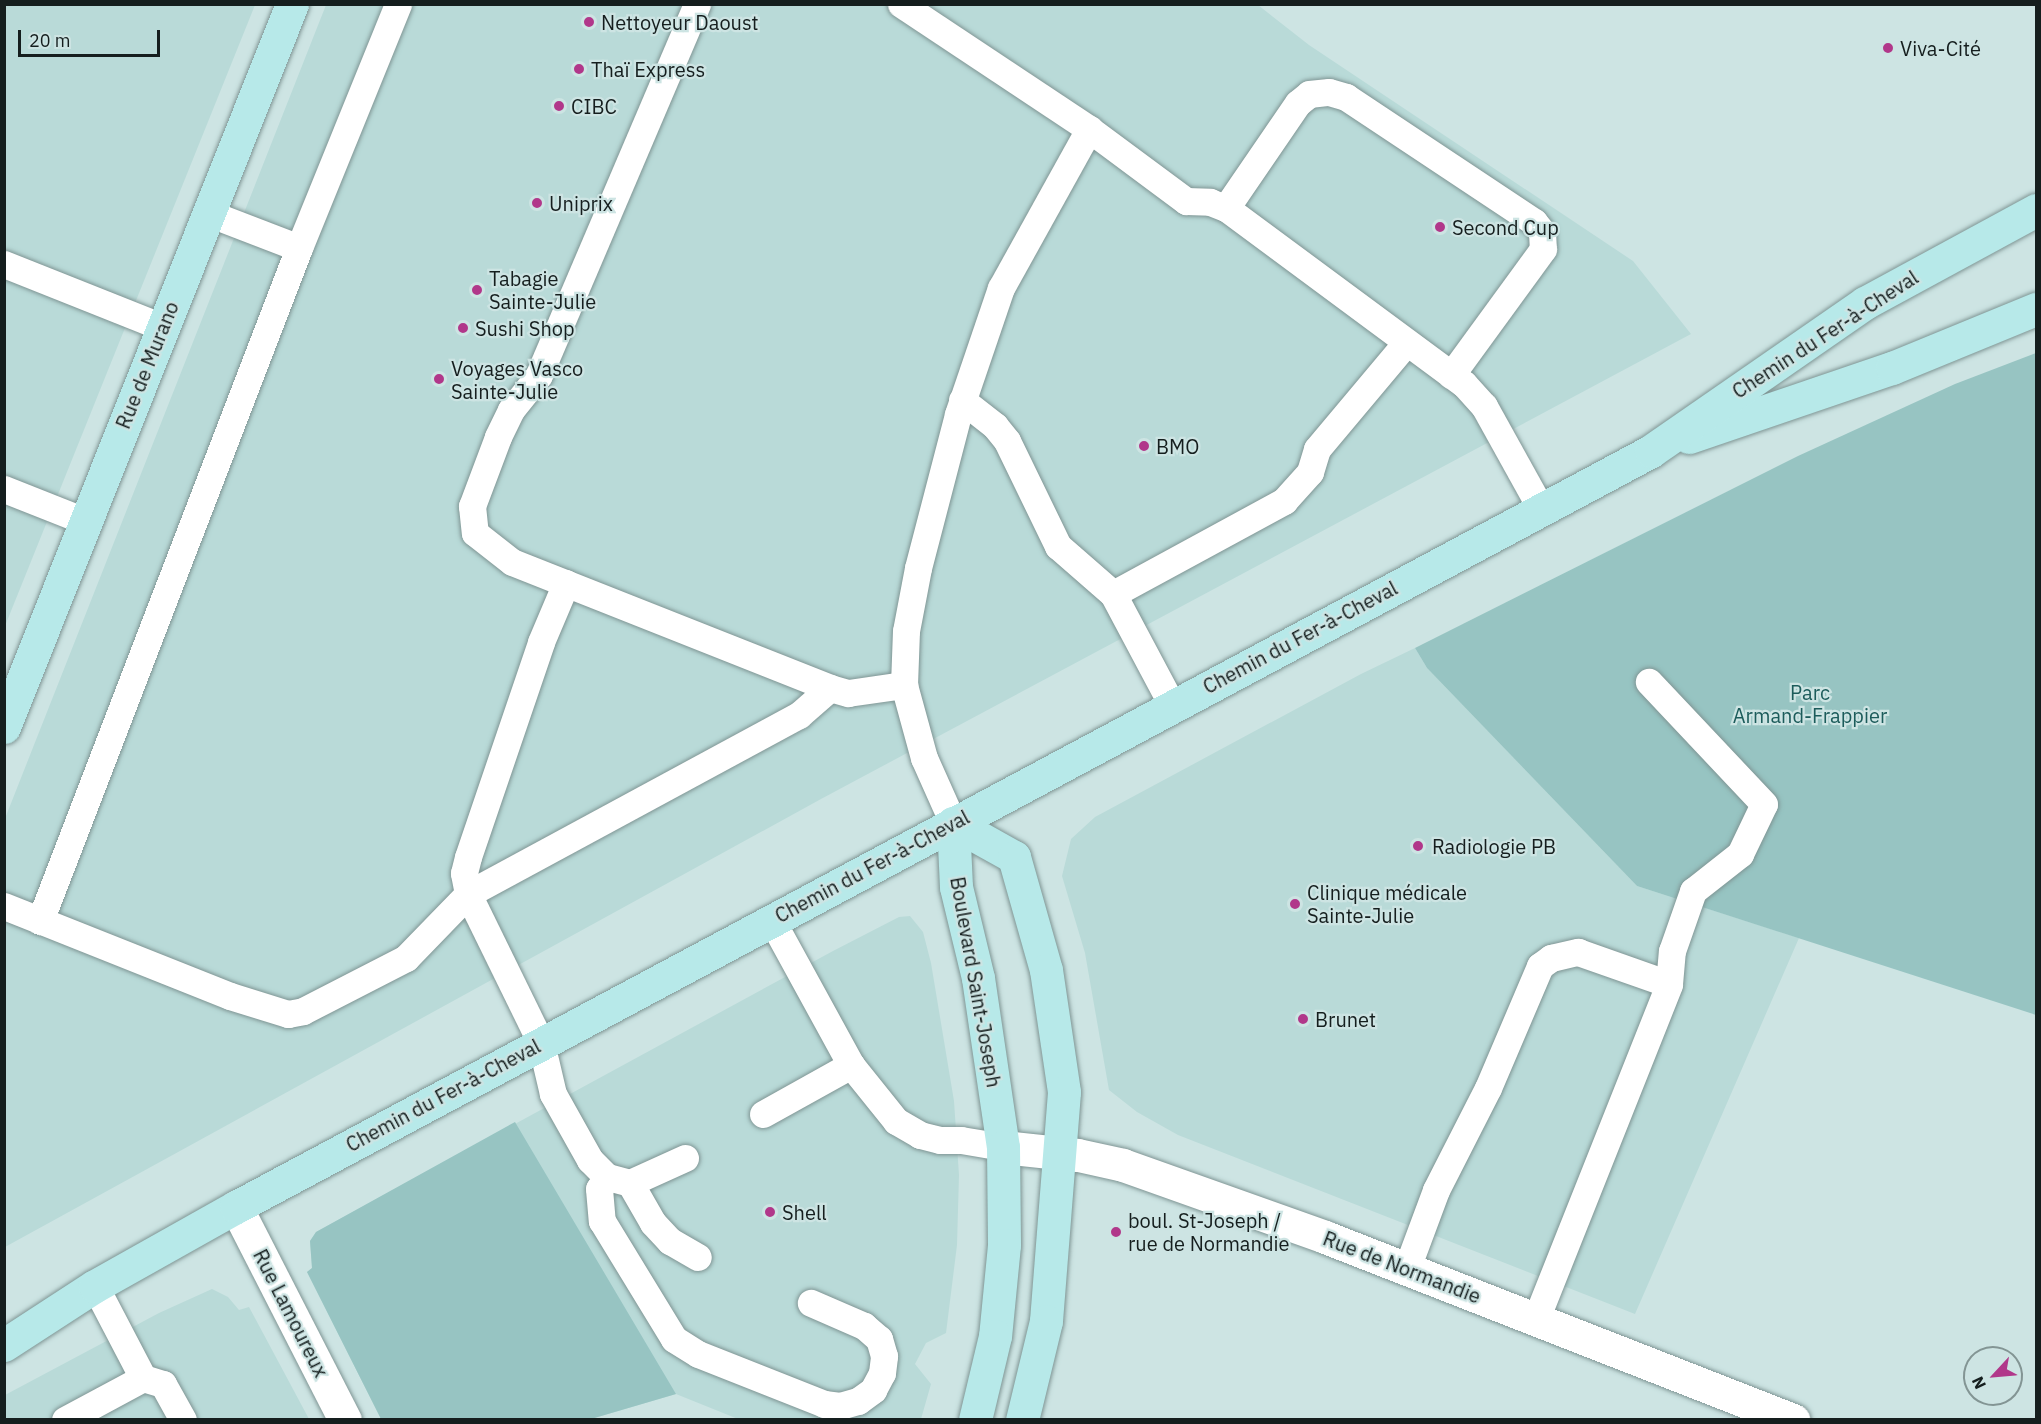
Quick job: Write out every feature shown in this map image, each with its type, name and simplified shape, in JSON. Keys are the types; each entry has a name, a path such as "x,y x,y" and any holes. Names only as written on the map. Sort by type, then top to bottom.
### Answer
{"street":[{"name":"Rue de Murano","path":"4,727 292,4"},
{"name":"Chemin du Fer-à-Cheval","path":"4,1345 95,1286 236,1207 771,919 1651,451 1865,303 2037,210"},
{"name":"Chemin du Fer-à-Cheval","path":"1651,451 1892,368 2037,309"},
{"name":"Boulevard Saint-Joseph","path":"953,823 956,887 978,978 1003,1147 1004,1245 995,1336 975,1419"},
{"path":"953,823 1014,857 1036,924 1055,1019 1064,1092 1046,1321 1022,1419"},
{"name":"Rue de Normandie","path":"1003,1147 1061,1152 1123,1165 1407,1268 1793,1419"},
{"name":"Rue Lamoureux","path":"236,1207 345,1419"},
{"name":"Chemin du Fer-à-Cheval","path":"4,1327 95,1286"}],"lane":[{"path":"40,921 299,248 398,4"},
{"path":"697,4 539,375 511,410 472,506 475,533 485,544 512,562 830,688 849,693 904,685"},
{"path":"902,4 1089,129 1186,201 1210,202 1226,208 1451,375 1484,406 1541,509"},
{"path":"1226,208 1298,103 1309,94 1319,92 1346,97 1534,222 1542,232 1543,249 1451,375"},
{"path":"953,823 924,758 904,685 906,631 918,567 962,400 1001,288 1089,129"},
{"path":"208,213 299,248"},
{"path":"4,264 162,327"},
{"path":"1113,594 1284,501 1310,472 1317,449 1406,342"},
{"path":"962,400 996,426 1007,441 1058,546 1113,594 1172,705"},
{"path":"5,489 85,521"},
{"path":"566,583 541,642 468,856 464,873 468,894 541,1043 553,1094 580,1144 619,1180 670,1241 698,1257"},
{"path":"1536,1319 1669,984 1672,951 1693,891 1740,854 1764,804 1648,682"},
{"path":"4,906 263,1009 288,1014 303,1011 406,958 468,894 799,715 830,688"},
{"path":"771,919 851,1065 896,1121 920,1135 1003,1147"},
{"path":"1407,1268 1436,1190 1488,1088 1540,966 1551,958 1578,952 1669,984"},
{"path":"763,1114 851,1065"},
{"path":"685,1158 599,1189 602,1221 674,1339 698,1354 824,1404 840,1406 858,1401 873,1390 882,1373 884,1356 879,1339 864,1326 811,1303"},
{"path":"95,1286 143,1378"},
{"path":"65,1419 143,1378 164,1384 183,1419"}],"shaded area":[{"path":"5,5 255,5 5,626"},
{"path":"326,5 1258,5 1309,45 1633,261 1691,334 821,799 5,1247 4,821"},
{"path":"1415,648 1427,668 1637,886 1799,938 1635,1314 1178,1135 1137,1112 1109,1090 1085,953 1062,876 1071,839 1095,817 1361,674"},
{"path":"910,916 923,932 931,963 954,1101 959,1175 957,1245 946,1333 926,1343 915,1364 931,1384 921,1419 738,1419 676,1394 591,1419 381,1419 307,1272 312,1268 310,1241 316,1232 833,951 899,917"},
{"path":"212,1289 228,1297 239,1310 249,1307 309,1419 5,1420 5,1395 159,1313"}],"green space":[{"name":"Parc Armand-Frappier","path":"2036,353 2036,1015 1637,886 1427,668 1415,648 1798,456 1955,384"},
{"path":"515,1122 676,1394 591,1419 381,1419 307,1272 312,1268 310,1241 316,1232"}],"place":[{"name":"Nettoyeur Daoust","path":"589,22"},
{"name":"Viva-Cité","path":"1888,48"},
{"name":"Thaï Express","path":"579,69"},
{"name":"CIBC","path":"559,106"},
{"name":"Uniprix","path":"537,203"},
{"name":"Second Cup","path":"1440,227"},
{"name":"Tabagie Sainte-Julie","path":"477,290"},
{"name":"Sushi Shop","path":"463,328"},
{"name":"Voyages Vasco Sainte-Julie","path":"439,379"},
{"name":"BMO","path":"1144,446"},
{"name":"Radiologie PB","path":"1418,846"},
{"name":"Clinique médicale Sainte-Julie","path":"1295,904"},
{"name":"Brunet","path":"1303,1019"},
{"name":"Shell","path":"770,1212"},
{"name":"boul. St-Joseph / rue de Normandie","path":"1116,1232"}]}
